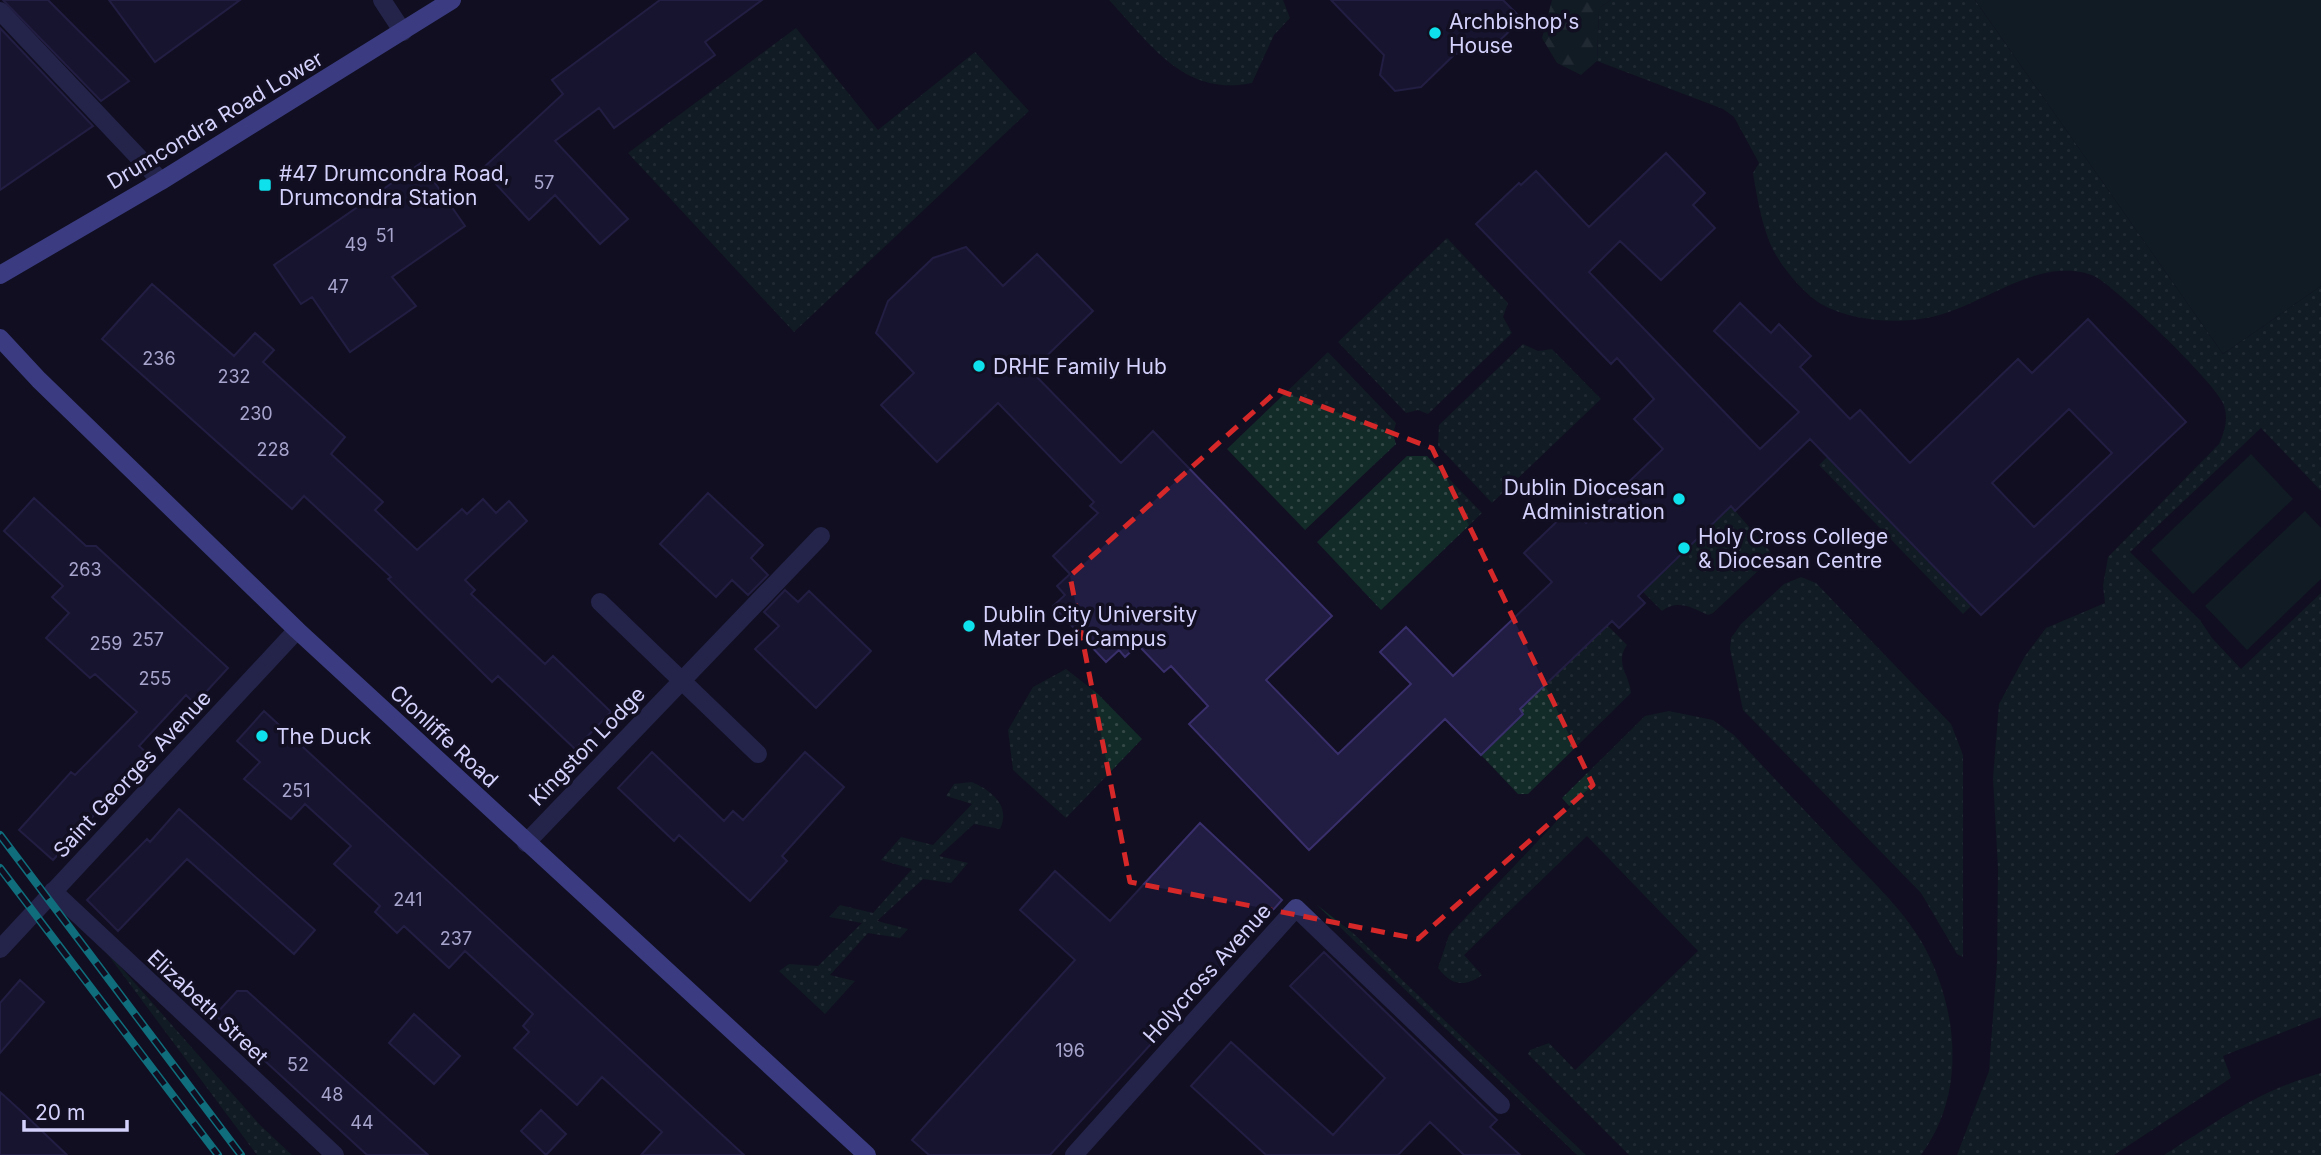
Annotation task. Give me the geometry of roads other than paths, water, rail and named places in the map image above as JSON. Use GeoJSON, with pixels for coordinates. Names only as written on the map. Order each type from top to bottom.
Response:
{"type":"FeatureCollection","features":[{"type":"Feature","properties":{"kind":"main road","name":"Drumcondra Road Lower"},"geometry":{"type":"LineString","coordinates":[[0,275],[162,181],[452,0]]}},
{"type":"Feature","properties":{"kind":"main road","name":"Clonliffe Road"},"geometry":{"type":"LineString","coordinates":[[0,338],[39,380],[297,630],[526,844],[867,1155]]}},
{"type":"Feature","properties":{"kind":"street"},"geometry":{"type":"LineString","coordinates":[[382,0],[403,32]]}},
{"type":"Feature","properties":{"kind":"street"},"geometry":{"type":"LineString","coordinates":[[0,10],[162,181]]}},
{"type":"Feature","properties":{"kind":"street","name":"Kingston Lodge"},"geometry":{"type":"LineString","coordinates":[[526,844],[821,536]]}},
{"type":"Feature","properties":{"kind":"street"},"geometry":{"type":"LineString","coordinates":[[600,602],[758,754]]}},
{"type":"Feature","properties":{"kind":"street","name":"Saint Georges Avenue"},"geometry":{"type":"LineString","coordinates":[[0,949],[297,630]]}},
{"type":"Feature","properties":{"kind":"street","name":"Elizabeth Street"},"geometry":{"type":"LineString","coordinates":[[53,891],[335,1155]]}},
{"type":"Feature","properties":{"kind":"street","name":"Holycross Avenue"},"geometry":{"type":"LineString","coordinates":[[1074,1155],[1296,908],[1501,1105]]}},
{"type":"Feature","properties":{"kind":"railway"},"geometry":{"type":"LineString","coordinates":[[0,835],[241,1155]]}},
{"type":"Feature","properties":{"kind":"railway"},"geometry":{"type":"LineString","coordinates":[[0,868],[218,1155]]}},
{"type":"Feature","properties":{"kind":"place","name":"Archbishop's House"},"geometry":{"type":"Point","coordinates":[1435,33]}},
{"type":"Feature","properties":{"kind":"place","name":"#47 Drumcondra Road, Drumcondra Station"},"geometry":{"type":"Point","coordinates":[265,185]}},
{"type":"Feature","properties":{"kind":"place","name":"DRHE Family Hub"},"geometry":{"type":"Point","coordinates":[979,366]}},
{"type":"Feature","properties":{"kind":"place","name":"Dublin Diocesan Administration"},"geometry":{"type":"Point","coordinates":[1679,499]}},
{"type":"Feature","properties":{"kind":"place","name":"Holy Cross College & Diocesan Centre"},"geometry":{"type":"Point","coordinates":[1684,548]}},
{"type":"Feature","properties":{"kind":"place","name":"Dublin City University Mater Dei Campus"},"geometry":{"type":"Point","coordinates":[969,626]}},
{"type":"Feature","properties":{"kind":"place","name":"The Duck"},"geometry":{"type":"Point","coordinates":[262,736]}}]}
